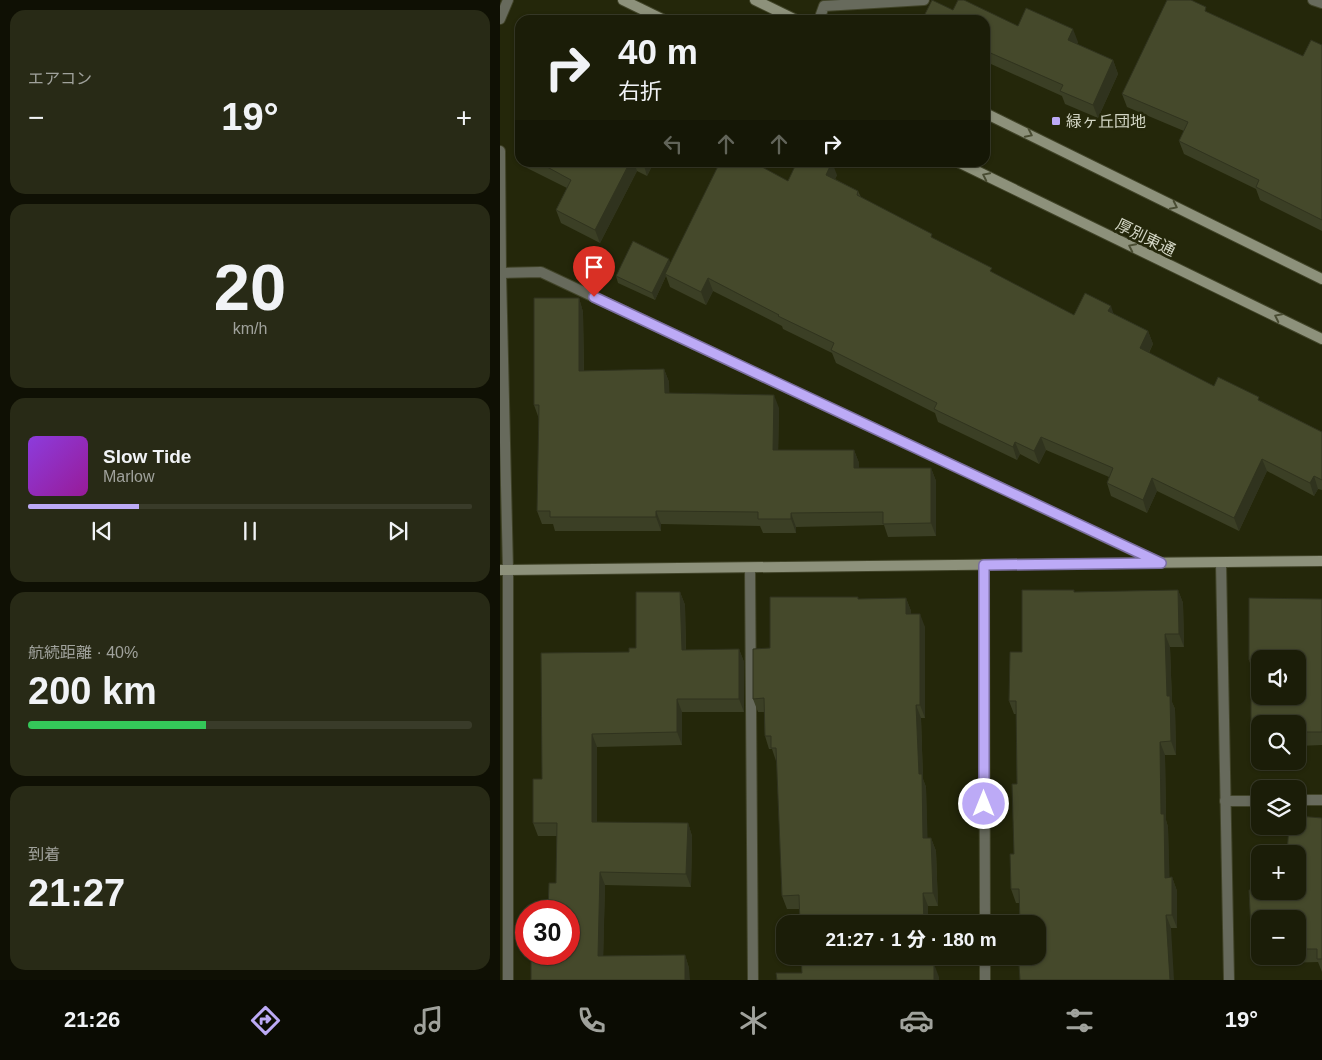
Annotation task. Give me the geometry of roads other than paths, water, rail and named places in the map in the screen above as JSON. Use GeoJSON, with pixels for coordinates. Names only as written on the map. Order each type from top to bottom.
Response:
{"type":"FeatureCollection","features":[{"type":"Feature","properties":{"kind":"street"},"geometry":{"type":"LineString","coordinates":[[500,20],[508,0]]}},
{"type":"Feature","properties":{"kind":"street"},"geometry":{"type":"LineString","coordinates":[[623,0],[654,15]]}},
{"type":"Feature","properties":{"kind":"street"},"geometry":{"type":"LineString","coordinates":[[755,0],[786,15]]}},
{"type":"Feature","properties":{"kind":"street"},"geometry":{"type":"LineString","coordinates":[[820,15],[824,6],[924,0]]}},
{"type":"Feature","properties":{"kind":"street"},"geometry":{"type":"LineString","coordinates":[[1313,0],[1322,3]]}},
{"type":"Feature","properties":{"kind":"street"},"geometry":{"type":"LineString","coordinates":[[990,115],[1322,279]]}},
{"type":"Feature","properties":{"kind":"street"},"geometry":{"type":"LineString","coordinates":[[500,151],[508,980]]}},
{"type":"Feature","properties":{"kind":"street","name":"厚別東通"},"geometry":{"type":"LineString","coordinates":[[968,167],[1322,339]]}},
{"type":"Feature","properties":{"kind":"street"},"geometry":{"type":"LineString","coordinates":[[501,273],[541,272],[1161,563]]}},
{"type":"Feature","properties":{"kind":"street"},"geometry":{"type":"LineString","coordinates":[[504,570],[750,569],[1322,561]]}},
{"type":"Feature","properties":{"kind":"street"},"geometry":{"type":"LineString","coordinates":[[1221,563],[1228,980]]}},
{"type":"Feature","properties":{"kind":"street"},"geometry":{"type":"LineString","coordinates":[[984,565],[985,915]]}},
{"type":"Feature","properties":{"kind":"street"},"geometry":{"type":"LineString","coordinates":[[750,569],[753,980]]}},
{"type":"Feature","properties":{"kind":"street"},"geometry":{"type":"LineString","coordinates":[[1306,800],[1322,800]]}},
{"type":"Feature","properties":{"kind":"street"},"geometry":{"type":"LineString","coordinates":[[1225,801],[1251,801]]}},
{"type":"Feature","properties":{"kind":"street"},"geometry":{"type":"LineString","coordinates":[[985,965],[985,980]]}},
{"type":"Feature","properties":{"kind":"place","name":"緑ヶ丘団地"},"geometry":{"type":"Point","coordinates":[1056,121]}}]}
